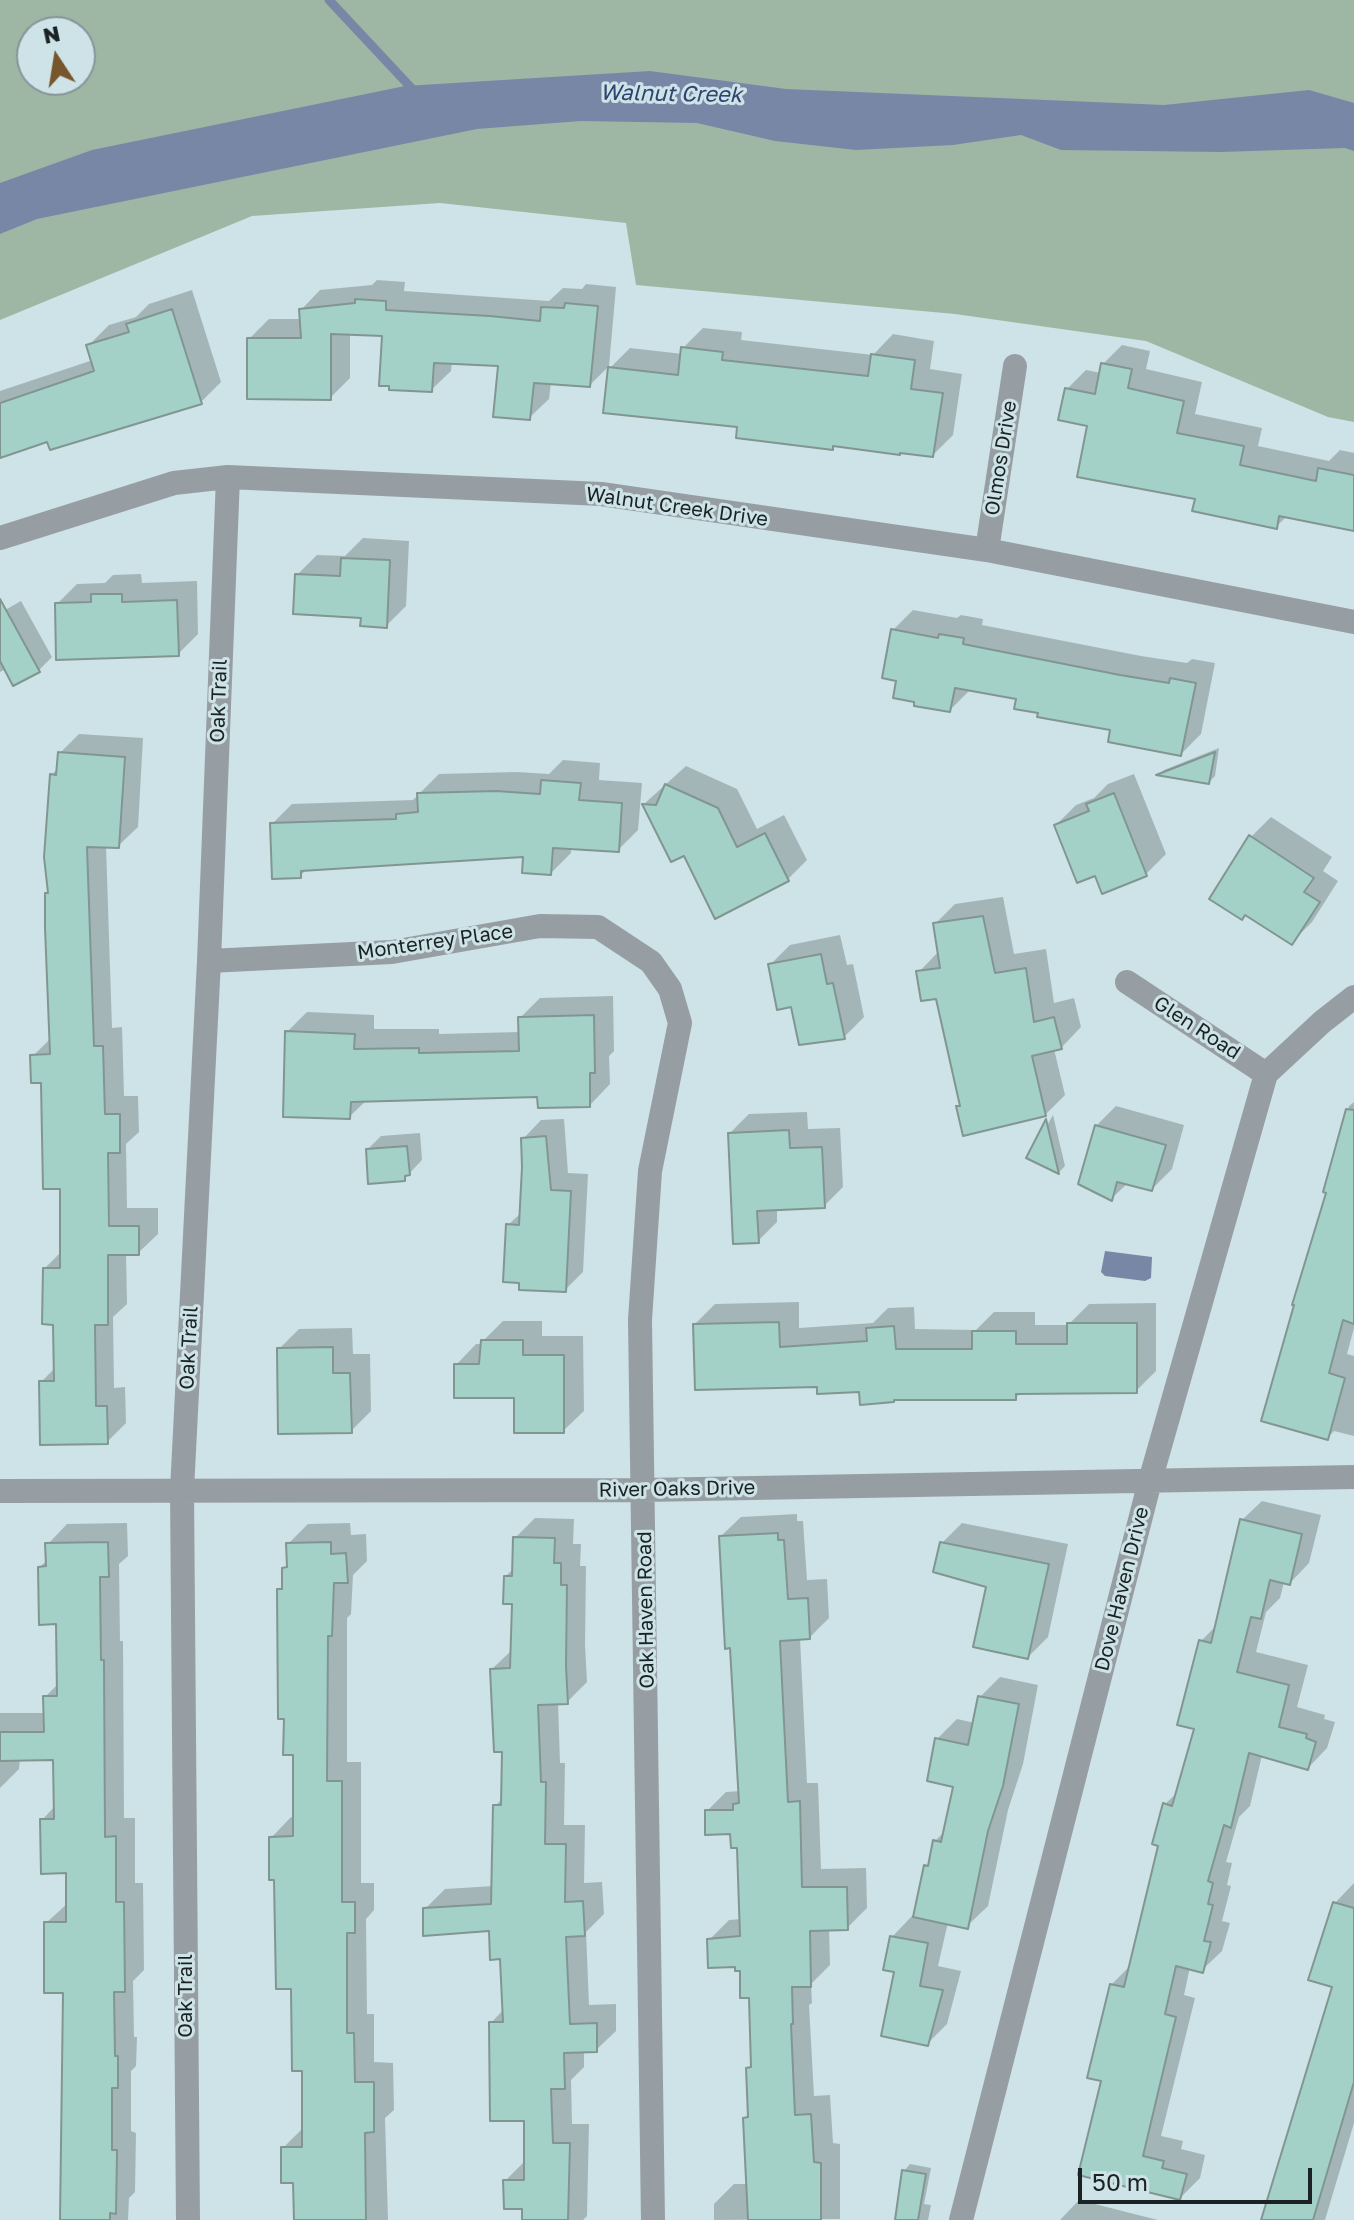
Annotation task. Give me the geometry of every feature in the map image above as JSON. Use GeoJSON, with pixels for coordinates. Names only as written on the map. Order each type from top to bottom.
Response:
{"type":"FeatureCollection","features":[{"type":"Feature","properties":{"kind":"street","name":"Olmos Drive"},"geometry":{"type":"LineString","coordinates":[[987,550],[1015,366]]}},
{"type":"Feature","properties":{"kind":"street","name":"Walnut Creek Drive"},"geometry":{"type":"LineString","coordinates":[[0,538],[174,483],[228,477],[601,494],[987,550],[1354,622]]}},
{"type":"Feature","properties":{"kind":"street","name":"Oak Trail"},"geometry":{"type":"LineString","coordinates":[[188,2220],[182,1490],[209,961],[228,477]]}},
{"type":"Feature","properties":{"kind":"street","name":"Monterrey Place"},"geometry":{"type":"LineString","coordinates":[[209,961],[392,952],[540,926],[598,927],[651,962]]}},
{"type":"Feature","properties":{"kind":"street","name":"Oak Haven Road"},"geometry":{"type":"LineString","coordinates":[[651,962],[670,989],[680,1023],[650,1171],[640,1320],[653,2220]]}},
{"type":"Feature","properties":{"kind":"street","name":"Glen Road"},"geometry":{"type":"LineString","coordinates":[[1127,982],[1266,1074]]}},
{"type":"Feature","properties":{"kind":"street"},"geometry":{"type":"LineString","coordinates":[[1266,1074],[1354,997]]}},
{"type":"Feature","properties":{"kind":"street","name":"Dove Haven Drive"},"geometry":{"type":"LineString","coordinates":[[961,2220],[1150,1481],[1266,1074]]}},
{"type":"Feature","properties":{"kind":"street","name":"River Oaks Drive"},"geometry":{"type":"LineString","coordinates":[[0,1491],[644,1490],[1354,1477]]}},
{"type":"Feature","properties":{"kind":"green space"},"geometry":{"type":"Polygon","coordinates":[[[0,0],[1354,0],[1354,422],[1328,417],[1146,341],[955,314],[636,285],[626,223],[440,203],[252,216],[0,320],[0,0]]]}},
{"type":"Feature","properties":{"kind":"water","name":"Walnut Creek"},"geometry":{"type":"Polygon","coordinates":[[[650,71],[786,89],[1164,105],[1309,90],[1354,103],[1354,151],[1345,148],[1220,152],[1061,150],[1021,135],[953,145],[856,150],[775,141],[697,123],[581,121],[477,129],[37,219],[0,234],[0,183],[92,150],[405,86],[650,71]]]}},
{"type":"Feature","properties":{"kind":"water"},"geometry":{"type":"Polygon","coordinates":[[[1105,1251],[1152,1257],[1151,1278],[1145,1281],[1105,1276],[1101,1272],[1105,1251]]]}},
{"type":"Feature","properties":{"kind":"building"},"geometry":{"type":"Polygon","coordinates":[[[355,299],[386,301],[386,310],[540,321],[541,307],[564,308],[565,303],[598,306],[590,387],[534,383],[530,420],[493,417],[498,366],[434,363],[432,392],[389,390],[389,386],[379,386],[382,336],[331,334],[331,400],[247,399],[247,338],[301,338],[299,309],[355,303],[355,299]]]}},
{"type":"Feature","properties":{"kind":"building"},"geometry":{"type":"Polygon","coordinates":[[[172,309],[202,404],[50,450],[47,442],[0,458],[0,403],[94,371],[86,345],[129,332],[126,324],[172,309]]]}},
{"type":"Feature","properties":{"kind":"building"},"geometry":{"type":"Polygon","coordinates":[[[681,347],[723,352],[722,360],[868,376],[871,354],[915,360],[911,389],[943,393],[933,457],[833,446],[833,450],[736,438],[737,427],[603,413],[608,367],[678,375],[681,347]]]}},
{"type":"Feature","properties":{"kind":"building"},"geometry":{"type":"Polygon","coordinates":[[[1101,363],[1132,369],[1128,388],[1184,401],[1177,433],[1244,446],[1240,465],[1316,481],[1318,468],[1354,475],[1354,531],[1279,516],[1277,529],[1192,511],[1195,499],[1077,477],[1087,426],[1058,420],[1065,388],[1095,394],[1101,363]]]}},
{"type":"Feature","properties":{"kind":"building"},"geometry":{"type":"Polygon","coordinates":[[[341,558],[390,560],[387,628],[360,626],[361,618],[293,614],[295,574],[340,576],[341,558]]]}},
{"type":"Feature","properties":{"kind":"building"},"geometry":{"type":"Polygon","coordinates":[[[91,594],[122,594],[122,602],[177,600],[179,656],[56,660],[55,603],[91,602],[91,594]]]}},
{"type":"Feature","properties":{"kind":"building"},"geometry":{"type":"Polygon","coordinates":[[[0,599],[40,672],[13,686],[0,661],[0,599]]]}},
{"type":"Feature","properties":{"kind":"building"},"geometry":{"type":"Polygon","coordinates":[[[891,629],[938,638],[939,634],[964,638],[963,644],[1120,675],[1169,683],[1170,678],[1196,683],[1181,756],[1108,742],[1110,730],[1037,717],[1038,713],[1014,709],[1016,699],[955,688],[950,712],[914,706],[914,702],[893,698],[896,681],[882,678],[891,629]]]}},
{"type":"Feature","properties":{"kind":"building"},"geometry":{"type":"Polygon","coordinates":[[[58,752],[125,757],[119,848],[87,847],[94,1046],[103,1046],[105,1114],[120,1114],[120,1153],[108,1153],[109,1226],[139,1226],[139,1255],[108,1255],[108,1325],[95,1325],[96,1406],[107,1406],[108,1444],[40,1445],[39,1381],[54,1381],[53,1325],[42,1324],[43,1268],[60,1268],[60,1189],[43,1189],[41,1083],[31,1083],[30,1055],[50,1054],[45,928],[45,893],[48,893],[44,857],[50,774],[56,775],[58,752]]]}},
{"type":"Feature","properties":{"kind":"building"},"geometry":{"type":"Polygon","coordinates":[[[1215,752],[1209,784],[1156,775],[1215,752]]]}},
{"type":"Feature","properties":{"kind":"building"},"geometry":{"type":"Polygon","coordinates":[[[541,780],[581,783],[579,800],[622,803],[619,852],[553,848],[551,875],[522,873],[523,857],[301,871],[301,878],[272,879],[270,823],[396,819],[396,814],[418,812],[417,793],[496,791],[540,794],[541,780]]]}},
{"type":"Feature","properties":{"kind":"building"},"geometry":{"type":"Polygon","coordinates":[[[665,784],[718,808],[737,847],[765,833],[789,881],[715,919],[684,856],[671,862],[642,804],[656,805],[665,784]]]}},
{"type":"Feature","properties":{"kind":"building"},"geometry":{"type":"Polygon","coordinates":[[[1114,793],[1147,876],[1102,894],[1095,876],[1077,883],[1054,825],[1089,811],[1086,804],[1114,793]]]}},
{"type":"Feature","properties":{"kind":"building"},"geometry":{"type":"Polygon","coordinates":[[[1249,835],[1314,878],[1304,892],[1320,902],[1292,945],[1245,915],[1242,920],[1209,899],[1249,835]]]}},
{"type":"Feature","properties":{"kind":"building"},"geometry":{"type":"Polygon","coordinates":[[[983,916],[995,973],[1026,968],[1034,1022],[1054,1017],[1062,1049],[1032,1056],[1046,1116],[963,1136],[956,1106],[960,1106],[936,999],[921,1001],[916,971],[940,968],[933,923],[983,916]]]}},
{"type":"Feature","properties":{"kind":"building"},"geometry":{"type":"Polygon","coordinates":[[[821,954],[827,984],[833,983],[845,1039],[799,1045],[791,1007],[777,1010],[768,964],[821,954]]]}},
{"type":"Feature","properties":{"kind":"building"},"geometry":{"type":"Polygon","coordinates":[[[594,1015],[595,1073],[590,1073],[590,1107],[538,1108],[537,1097],[351,1102],[350,1119],[283,1117],[285,1031],[355,1034],[354,1049],[419,1048],[419,1053],[519,1051],[518,1017],[594,1015]]]}},
{"type":"Feature","properties":{"kind":"building"},"geometry":{"type":"Polygon","coordinates":[[[1346,1109],[1354,1110],[1354,1324],[1343,1320],[1329,1373],[1345,1378],[1328,1440],[1261,1421],[1326,1193],[1323,1192],[1346,1109]]]}},
{"type":"Feature","properties":{"kind":"building"},"geometry":{"type":"Polygon","coordinates":[[[1046,1119],[1059,1174],[1026,1158],[1046,1119]]]}},
{"type":"Feature","properties":{"kind":"building"},"geometry":{"type":"Polygon","coordinates":[[[1095,1125],[1166,1145],[1152,1191],[1117,1182],[1112,1201],[1078,1184],[1095,1125]]]}},
{"type":"Feature","properties":{"kind":"building"},"geometry":{"type":"Polygon","coordinates":[[[789,1130],[790,1148],[822,1147],[825,1208],[757,1211],[759,1243],[733,1244],[728,1133],[789,1130]]]}},
{"type":"Feature","properties":{"kind":"building"},"geometry":{"type":"Polygon","coordinates":[[[546,1136],[551,1190],[571,1191],[566,1292],[519,1290],[519,1283],[503,1282],[506,1224],[519,1225],[521,1138],[546,1136]]]}},
{"type":"Feature","properties":{"kind":"building"},"geometry":{"type":"Polygon","coordinates":[[[407,1146],[410,1175],[405,1176],[405,1181],[368,1184],[366,1149],[407,1146]]]}},
{"type":"Feature","properties":{"kind":"building"},"geometry":{"type":"Polygon","coordinates":[[[779,1322],[780,1347],[867,1341],[866,1328],[894,1326],[896,1349],[972,1349],[972,1331],[1016,1331],[1016,1344],[1067,1344],[1067,1323],[1137,1323],[1137,1393],[1016,1394],[1016,1400],[894,1400],[860,1405],[859,1392],[817,1394],[817,1387],[695,1390],[693,1324],[779,1322]]]}},
{"type":"Feature","properties":{"kind":"building"},"geometry":{"type":"Polygon","coordinates":[[[481,1340],[523,1340],[523,1355],[564,1355],[564,1433],[514,1433],[514,1398],[454,1398],[454,1364],[479,1364],[481,1340]]]}},
{"type":"Feature","properties":{"kind":"building"},"geometry":{"type":"Polygon","coordinates":[[[333,1347],[333,1373],[350,1373],[352,1433],[278,1434],[277,1348],[333,1347]]]}},
{"type":"Feature","properties":{"kind":"building"},"geometry":{"type":"Polygon","coordinates":[[[1240,1519],[1302,1534],[1290,1585],[1270,1580],[1261,1619],[1251,1617],[1237,1672],[1289,1685],[1279,1727],[1307,1734],[1306,1738],[1316,1742],[1308,1770],[1249,1753],[1231,1828],[1224,1825],[1208,1881],[1213,1883],[1208,1904],[1213,1905],[1204,1941],[1211,1942],[1203,1973],[1176,1966],[1165,2014],[1176,2017],[1143,2156],[1164,2161],[1162,2168],[1187,2174],[1180,2200],[1078,2175],[1101,2081],[1087,2078],[1110,1984],[1124,1987],[1158,1846],[1152,1844],[1163,1803],[1172,1806],[1194,1729],[1177,1725],[1199,1640],[1211,1643],[1240,1519]]]}},
{"type":"Feature","properties":{"kind":"building"},"geometry":{"type":"Polygon","coordinates":[[[778,1533],[778,1540],[784,1540],[788,1599],[808,1598],[810,1639],[780,1641],[788,1802],[800,1801],[802,1887],[847,1887],[848,1930],[810,1931],[811,1987],[792,1987],[795,2115],[811,2114],[814,2162],[821,2163],[821,2220],[748,2220],[743,2118],[748,2117],[746,2068],[751,2067],[749,1998],[740,1998],[740,1971],[735,1971],[735,1967],[708,1968],[707,1939],[740,1936],[737,1848],[731,1848],[730,1834],[705,1835],[705,1810],[733,1810],[733,1804],[739,1803],[730,1648],[725,1649],[719,1536],[778,1533]]]}},
{"type":"Feature","properties":{"kind":"building"},"geometry":{"type":"Polygon","coordinates":[[[513,1537],[555,1538],[554,1563],[561,1563],[561,1585],[567,1585],[568,1704],[538,1705],[541,1782],[546,1782],[545,1844],[566,1844],[565,1902],[583,1901],[585,1936],[566,1937],[570,2024],[597,2023],[597,2052],[564,2053],[565,2089],[551,2089],[553,2143],[570,2143],[568,2220],[522,2220],[522,2209],[504,2209],[503,2180],[524,2180],[524,2121],[490,2121],[489,2022],[503,2022],[500,1959],[490,1960],[489,1931],[423,1936],[423,1908],[491,1904],[493,1805],[501,1805],[502,1752],[494,1752],[490,1669],[510,1668],[512,1604],[503,1604],[504,1576],[512,1576],[513,1537]]]}},
{"type":"Feature","properties":{"kind":"building"},"geometry":{"type":"Polygon","coordinates":[[[108,1542],[109,1577],[100,1577],[101,1660],[104,1660],[105,1837],[116,1836],[116,1902],[124,1902],[125,1992],[114,1992],[118,2088],[112,2088],[112,2150],[117,2150],[116,2214],[110,2213],[110,2220],[60,2220],[63,1993],[44,1993],[44,1922],[66,1922],[66,1873],[41,1874],[40,1819],[54,1819],[53,1760],[0,1761],[0,1732],[44,1732],[43,1696],[57,1696],[56,1624],[39,1625],[38,1567],[46,1566],[45,1543],[108,1542]]]}},
{"type":"Feature","properties":{"kind":"building"},"geometry":{"type":"Polygon","coordinates":[[[331,1542],[331,1554],[346,1553],[348,1583],[334,1583],[332,1636],[328,1636],[327,1781],[342,1781],[342,1902],[355,1902],[355,1933],[347,1933],[347,2033],[354,2033],[355,2082],[374,2082],[374,2132],[365,2133],[366,2220],[294,2220],[293,2183],[281,2183],[281,2147],[302,2147],[302,2071],[292,2071],[291,1989],[276,1989],[274,1880],[269,1880],[269,1837],[293,1836],[293,1755],[283,1755],[284,1719],[278,1719],[277,1589],[282,1589],[282,1568],[287,1567],[286,1543],[331,1542]]]}},
{"type":"Feature","properties":{"kind":"building"},"geometry":{"type":"Polygon","coordinates":[[[940,1542],[1049,1564],[1028,1659],[973,1647],[986,1587],[933,1572],[940,1542]]]}},
{"type":"Feature","properties":{"kind":"building"},"geometry":{"type":"Polygon","coordinates":[[[978,1696],[1019,1704],[1003,1786],[988,1831],[968,1929],[913,1917],[924,1865],[928,1866],[933,1840],[941,1842],[953,1787],[927,1781],[935,1738],[968,1745],[978,1696]]]}},
{"type":"Feature","properties":{"kind":"building"},"geometry":{"type":"Polygon","coordinates":[[[1333,1902],[1354,1908],[1354,2082],[1313,2220],[1261,2220],[1332,1987],[1308,1980],[1333,1902]]]}},
{"type":"Feature","properties":{"kind":"building"},"geometry":{"type":"Polygon","coordinates":[[[890,1936],[928,1943],[920,1986],[943,1990],[928,2046],[881,2036],[894,1972],[883,1970],[890,1936]]]}},
{"type":"Feature","properties":{"kind":"building"},"geometry":{"type":"Polygon","coordinates":[[[902,2170],[926,2174],[918,2220],[895,2220],[902,2170]]]}},
{"type":"Feature","properties":{"kind":"waterway"},"geometry":{"type":"LineString","coordinates":[[329,0],[417,94]]}}]}
